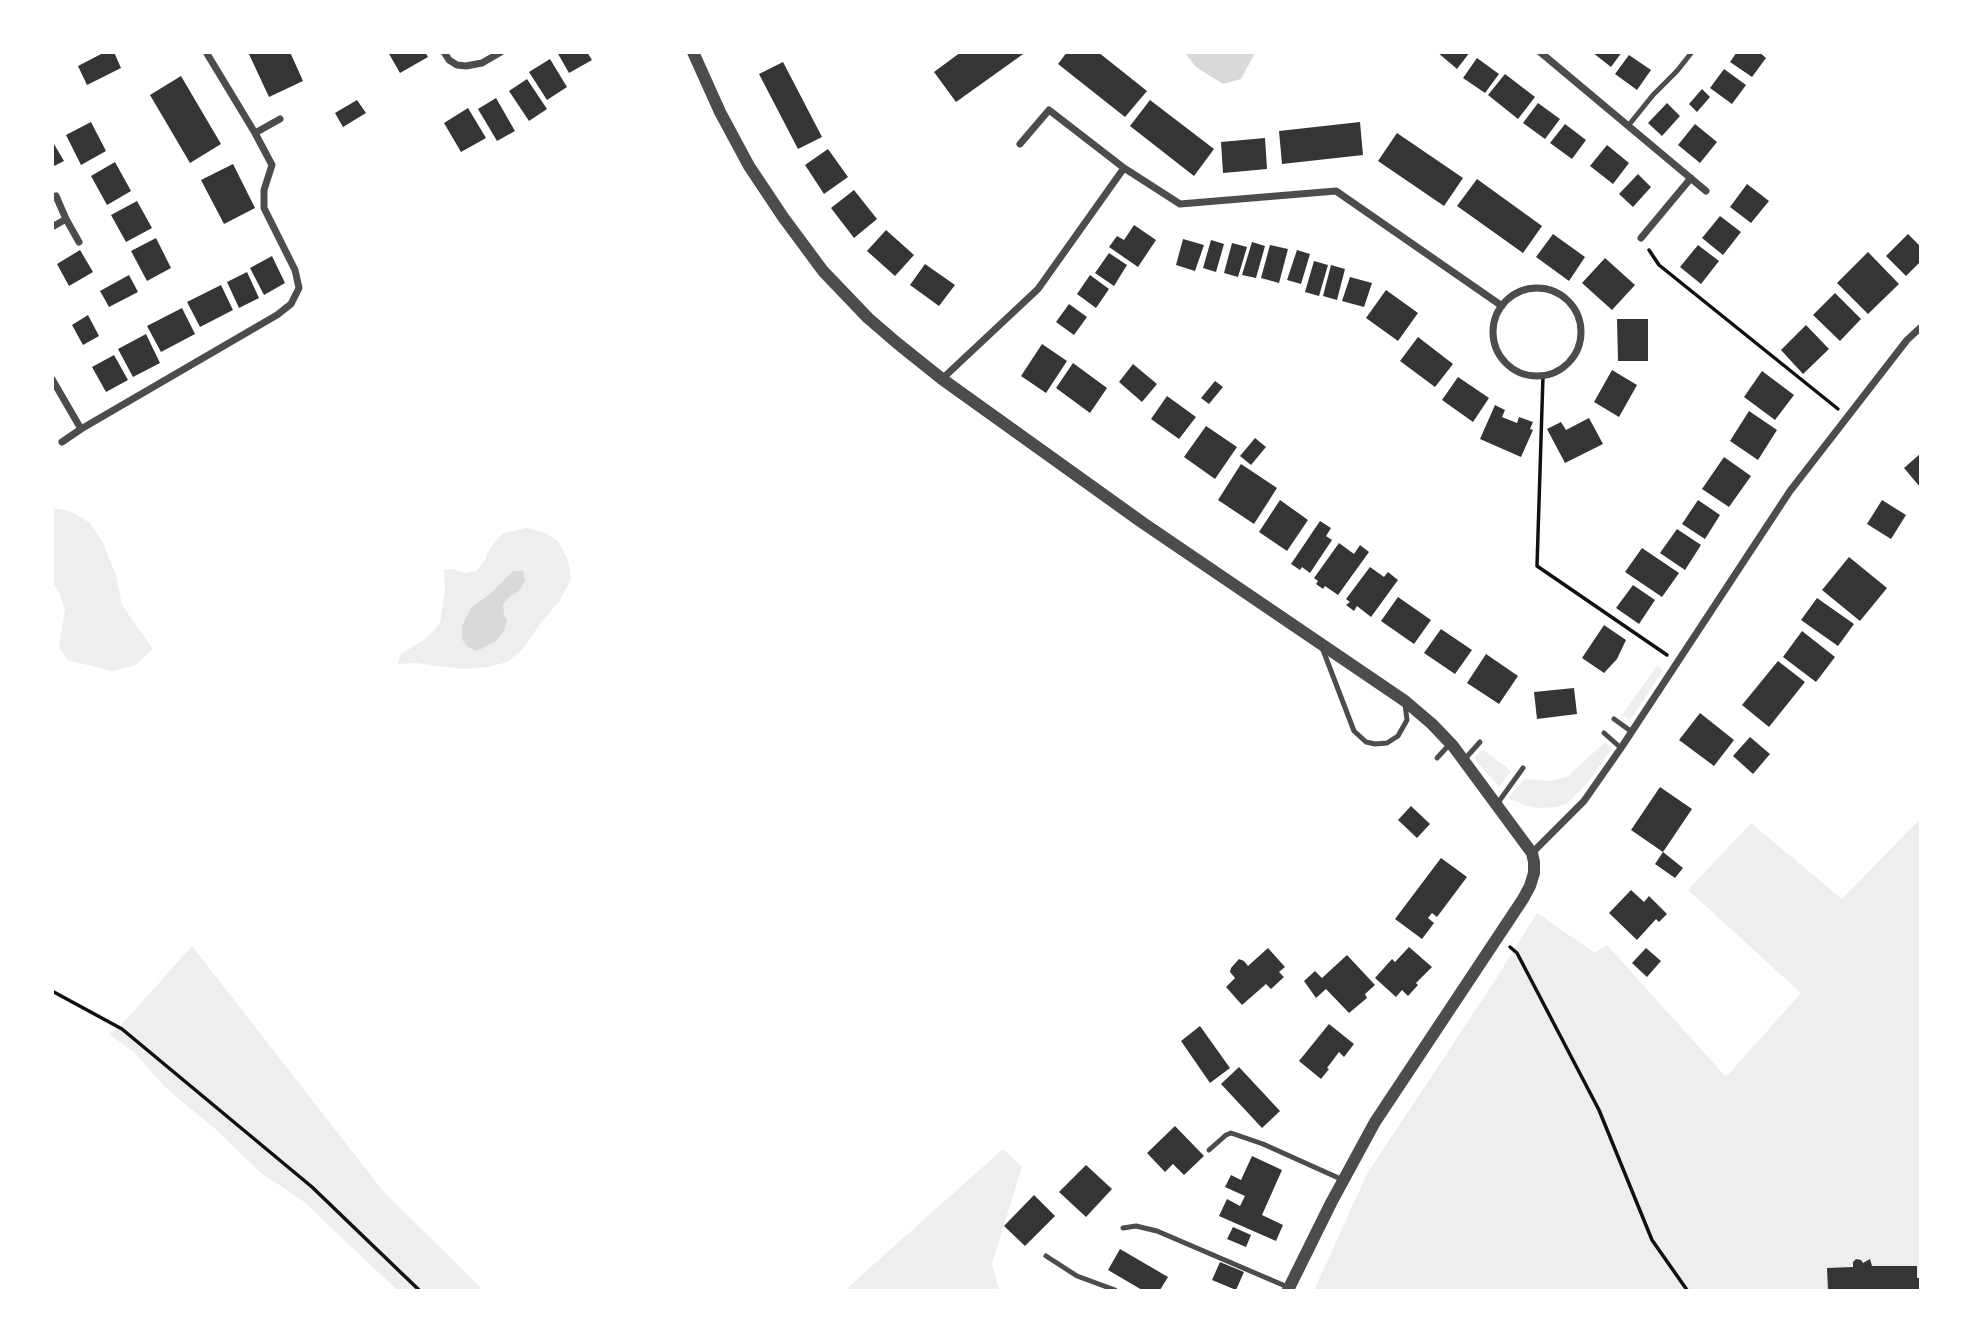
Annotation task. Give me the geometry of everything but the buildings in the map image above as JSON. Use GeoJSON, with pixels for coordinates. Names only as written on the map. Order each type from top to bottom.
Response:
{"type":"FeatureCollection","features":[{"type":"Feature","properties":{"kind":"street"},"geometry":{"type":"LineString","coordinates":[[62,442],[278,315],[291,304],[299,288],[295,270],[264,208],[264,190],[272,165],[206,52]]}},
{"type":"Feature","properties":{"kind":"street"},"geometry":{"type":"LineString","coordinates":[[444,52],[449,60],[466,66],[482,63],[501,52]]}},
{"type":"Feature","properties":{"kind":"street"},"geometry":{"type":"LineString","coordinates":[[694,52],[720,112],[749,166],[823,271],[868,318],[942,379],[1143,523],[1405,701],[1450,743],[1532,853],[1534,862],[1530,886],[1374,1122],[1289,1289]]}},
{"type":"Feature","properties":{"kind":"street"},"geometry":{"type":"LineString","coordinates":[[1540,52],[1706,191]]}},
{"type":"Feature","properties":{"kind":"street"},"geometry":{"type":"LineString","coordinates":[[1020,144],[1049,110],[1124,168],[1180,204],[1336,191],[1502,306]]}},
{"type":"Feature","properties":{"kind":"street"},"geometry":{"type":"LineString","coordinates":[[255,133],[280,119]]}},
{"type":"Feature","properties":{"kind":"street"},"geometry":{"type":"LineString","coordinates":[[942,379],[1038,289],[1124,168]]}},
{"type":"Feature","properties":{"kind":"street"},"geometry":{"type":"LineString","coordinates":[[1641,238],[1690,178]]}},
{"type":"Feature","properties":{"kind":"street"},"geometry":{"type":"LineString","coordinates":[[56,197],[79,242]]}},
{"type":"Feature","properties":{"kind":"street"},"geometry":{"type":"LineString","coordinates":[[52,227],[66,219]]}},
{"type":"Feature","properties":{"kind":"street"},"geometry":{"type":"LineString","coordinates":[[1538,289],[1561,296],[1573,308],[1579,322],[1581,331],[1578,345],[1568,363],[1544,376],[1531,376],[1517,371],[1508,366],[1497,351],[1493,336],[1494,327],[1502,306],[1520,292],[1538,289]]}},
{"type":"Feature","properties":{"kind":"street"},"geometry":{"type":"LineString","coordinates":[[1532,853],[1584,801],[1790,491],[1920,328]]}},
{"type":"Feature","properties":{"kind":"street"},"geometry":{"type":"LineString","coordinates":[[52,379],[81,429]]}},
{"type":"Feature","properties":{"kind":"lane"},"geometry":{"type":"LineString","coordinates":[[1628,126],[1692,52]]}},
{"type":"Feature","properties":{"kind":"lane"},"geometry":{"type":"LineString","coordinates":[[1321,643],[1354,731],[1366,742],[1387,743],[1398,736],[1407,720],[1405,701]]}},
{"type":"Feature","properties":{"kind":"lane"},"geometry":{"type":"LineString","coordinates":[[1614,719],[1632,732]]}},
{"type":"Feature","properties":{"kind":"lane"},"geometry":{"type":"LineString","coordinates":[[1604,733],[1621,748]]}},
{"type":"Feature","properties":{"kind":"lane"},"geometry":{"type":"LineString","coordinates":[[1464,760],[1480,742]]}},
{"type":"Feature","properties":{"kind":"lane"},"geometry":{"type":"LineString","coordinates":[[1437,758],[1450,743]]}},
{"type":"Feature","properties":{"kind":"lane"},"geometry":{"type":"LineString","coordinates":[[1497,804],[1523,768]]}},
{"type":"Feature","properties":{"kind":"lane"},"geometry":{"type":"LineString","coordinates":[[1209,1150],[1231,1133],[1246,1137],[1343,1181]]}},
{"type":"Feature","properties":{"kind":"lane"},"geometry":{"type":"LineString","coordinates":[[1123,1228],[1136,1226],[1157,1231],[1289,1289]]}},
{"type":"Feature","properties":{"kind":"lane"},"geometry":{"type":"LineString","coordinates":[[1046,1256],[1077,1276],[1115,1290]]}},
{"type":"Feature","properties":{"kind":"path"},"geometry":{"type":"LineString","coordinates":[[1641,238],[1659,265],[1848,417]]}},
{"type":"Feature","properties":{"kind":"path"},"geometry":{"type":"LineString","coordinates":[[1544,376],[1537,566],[1678,662]]}},
{"type":"Feature","properties":{"kind":"path"},"geometry":{"type":"LineString","coordinates":[[1498,936],[1517,953],[1599,1110],[1652,1240],[1687,1290]]}},
{"type":"Feature","properties":{"kind":"path"},"geometry":{"type":"LineString","coordinates":[[52,991],[122,1029],[313,1187],[419,1290]]}},
{"type":"Feature","properties":{"kind":"shaded area"},"geometry":{"type":"Polygon","coordinates":[[[1185,53],[1255,53],[1241,79],[1223,84],[1196,67],[1185,53]]]}},
{"type":"Feature","properties":{"kind":"shaded area"},"geometry":{"type":"Polygon","coordinates":[[[52,508],[70,511],[90,523],[103,543],[116,575],[122,605],[153,649],[134,666],[111,671],[68,660],[59,647],[65,609],[53,583],[52,508]]]}},
{"type":"Feature","properties":{"kind":"shaded area"},"geometry":{"type":"Polygon","coordinates":[[[527,528],[545,533],[558,541],[568,560],[571,579],[559,602],[522,650],[507,662],[489,667],[463,669],[416,663],[397,664],[401,654],[427,638],[440,623],[445,591],[444,570],[453,569],[464,573],[476,571],[503,533],[527,528]]]}},
{"type":"Feature","properties":{"kind":"shaded area"},"geometry":{"type":"Polygon","coordinates":[[[513,571],[523,571],[525,581],[519,591],[503,604],[507,620],[505,629],[496,641],[477,651],[467,647],[462,639],[462,626],[471,608],[513,571]]]}},
{"type":"Feature","properties":{"kind":"shaded area"},"geometry":{"type":"Polygon","coordinates":[[[1657,666],[1663,670],[1630,720],[1622,715],[1657,666]]]}},
{"type":"Feature","properties":{"kind":"shaded area"},"geometry":{"type":"Polygon","coordinates":[[[1605,742],[1612,748],[1588,782],[1568,803],[1557,807],[1538,808],[1508,798],[1525,779],[1550,781],[1567,777],[1605,742]]]}},
{"type":"Feature","properties":{"kind":"shaded area"},"geometry":{"type":"Polygon","coordinates":[[[1482,749],[1511,771],[1499,787],[1474,758],[1482,749]]]}},
{"type":"Feature","properties":{"kind":"shaded area"},"geometry":{"type":"Polygon","coordinates":[[[1920,819],[1920,1290],[1314,1290],[1367,1174],[1537,913],[1595,953],[1607,945],[1726,1077],[1801,993],[1688,890],[1751,823],[1842,899],[1920,819]]]}},
{"type":"Feature","properties":{"kind":"shaded area"},"geometry":{"type":"Polygon","coordinates":[[[192,946],[383,1191],[483,1290],[397,1290],[303,1201],[261,1173],[214,1128],[166,1088],[135,1053],[109,1034],[125,1021],[192,946]]]}},
{"type":"Feature","properties":{"kind":"shaded area"},"geometry":{"type":"Polygon","coordinates":[[[1003,1149],[1022,1167],[992,1264],[999,1290],[845,1290],[1003,1149]]]}}]}
